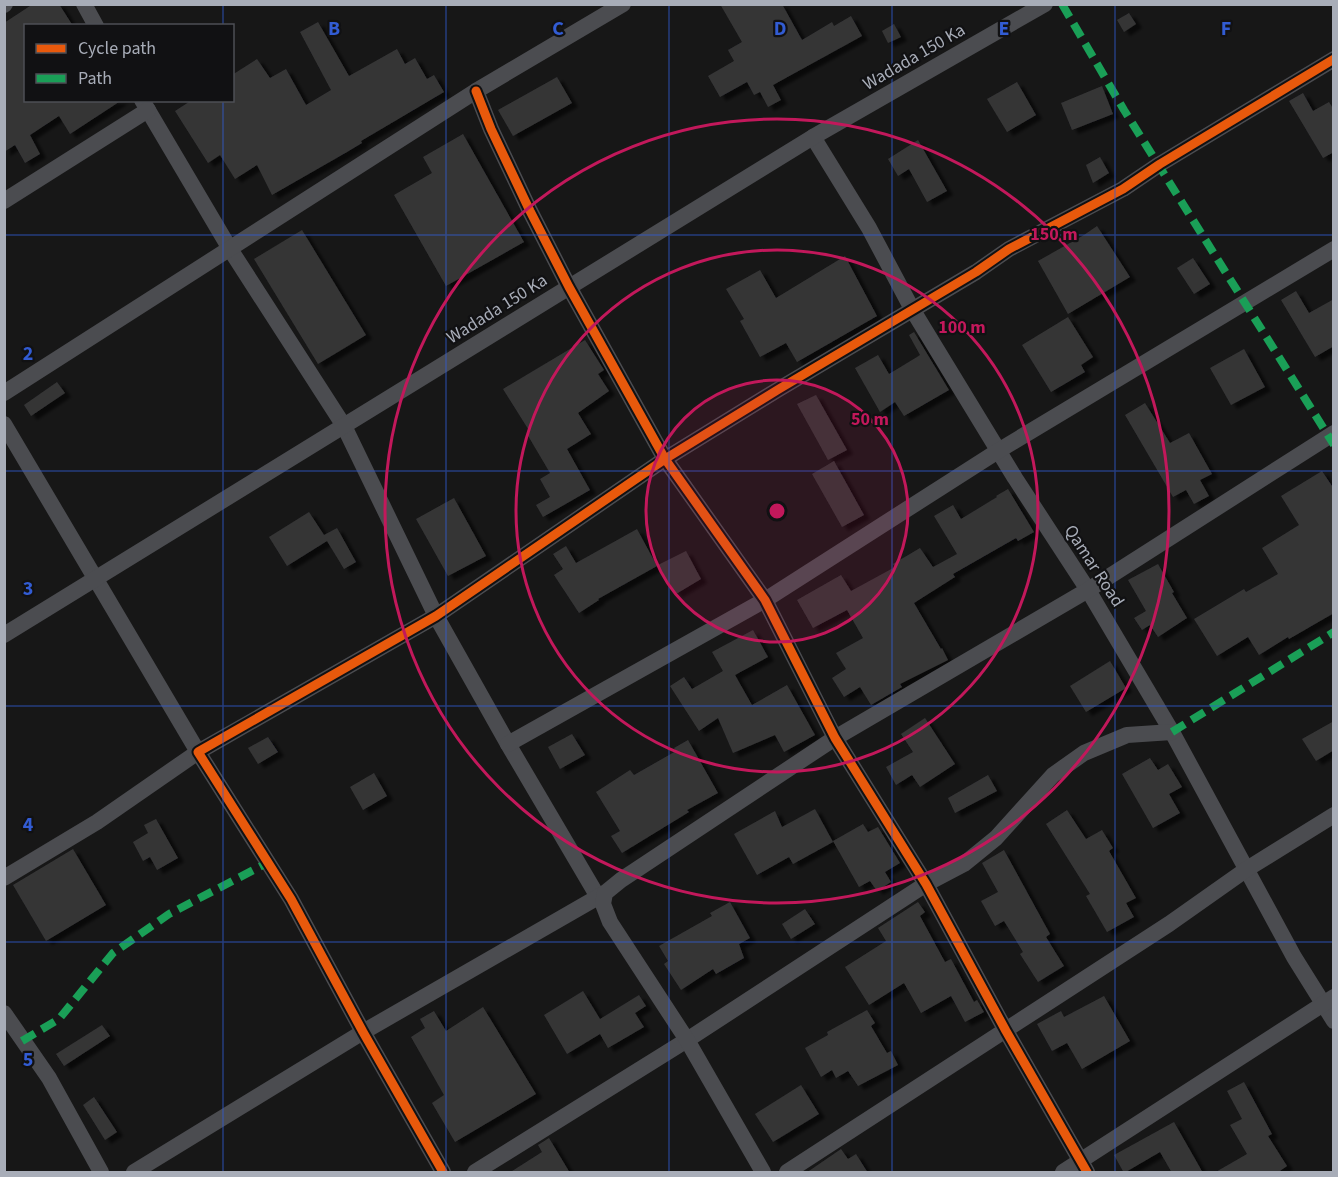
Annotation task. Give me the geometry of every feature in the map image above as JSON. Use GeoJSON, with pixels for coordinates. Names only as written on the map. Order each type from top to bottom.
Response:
{"type":"FeatureCollection","features":[{"type":"Feature","properties":{"kind":"street"},"geometry":{"type":"LineString","coordinates":[[84,4],[95,24]]}},
{"type":"Feature","properties":{"kind":"street"},"geometry":{"type":"LineString","coordinates":[[4,393],[476,92],[623,4]]}},
{"type":"Feature","properties":{"kind":"street","name":"Wadada 150 Ka"},"geometry":{"type":"LineString","coordinates":[[4,635],[813,136],[1045,4]]}},
{"type":"Feature","properties":{"kind":"street"},"geometry":{"type":"LineString","coordinates":[[4,878],[97,822],[198,752],[436,616],[665,459],[1010,249],[1123,189],[1334,59]]}},
{"type":"Feature","properties":{"kind":"street"},"geometry":{"type":"LineString","coordinates":[[476,92],[568,287],[665,459],[765,600],[835,738],[926,884],[1083,1167]]}},
{"type":"Feature","properties":{"kind":"street"},"geometry":{"type":"LineString","coordinates":[[4,201],[145,105],[230,249],[344,426],[436,616],[508,744],[602,895],[610,922],[687,1040],[763,1173]]}},
{"type":"Feature","properties":{"kind":"street","name":"Qamar Road"},"geometry":{"type":"LineString","coordinates":[[813,136],[869,228],[912,309],[998,451],[1088,590],[1172,732],[1294,957],[1328,1000],[1334,1021]]}},
{"type":"Feature","properties":{"kind":"street"},"geometry":{"type":"LineString","coordinates":[[508,744],[765,600],[998,451],[1334,249]]}},
{"type":"Feature","properties":{"kind":"street"},"geometry":{"type":"LineString","coordinates":[[4,424],[94,580],[198,752],[291,899],[443,1173]]}},
{"type":"Feature","properties":{"kind":"street"},"geometry":{"type":"LineString","coordinates":[[134,1173],[363,1032],[602,895],[621,880],[835,738],[1088,590],[1334,433]]}},
{"type":"Feature","properties":{"kind":"street"},"geometry":{"type":"LineString","coordinates":[[475,1173],[687,1040],[926,884],[964,864],[988,845],[1053,776],[1084,753],[1126,735],[1172,732]]}},
{"type":"Feature","properties":{"kind":"street"},"geometry":{"type":"LineString","coordinates":[[787,1173],[1169,924],[1247,869],[1334,815]]}},
{"type":"Feature","properties":{"kind":"street"},"geometry":{"type":"LineString","coordinates":[[1063,1173],[1083,1167],[1328,1000]]}},
{"type":"Feature","properties":{"kind":"street"},"geometry":{"type":"LineString","coordinates":[[4,1013],[49,1078],[101,1173]]}},
{"type":"Feature","properties":{"kind":"building"},"geometry":{"type":"Polygon","coordinates":[[[33,4],[59,4],[72,24],[24,24],[24,102],[119,102],[70,134],[59,116],[30,135],[40,154],[25,163],[15,145],[4,152],[4,23],[33,4]]]}},
{"type":"Feature","properties":{"kind":"building"},"geometry":{"type":"Polygon","coordinates":[[[720,4],[782,4],[802,40],[832,22],[834,26],[851,16],[862,36],[773,85],[781,100],[768,107],[760,92],[754,95],[747,82],[720,97],[708,76],[734,61],[728,50],[742,42],[720,4]]]}},
{"type":"Feature","properties":{"kind":"building"},"geometry":{"type":"Polygon","coordinates":[[[1129,13],[1136,24],[1124,32],[1117,20],[1129,13]]]}},
{"type":"Feature","properties":{"kind":"building"},"geometry":{"type":"Polygon","coordinates":[[[318,22],[349,76],[397,49],[405,64],[415,58],[427,79],[434,75],[444,92],[272,195],[257,165],[235,179],[220,155],[208,163],[175,111],[189,102],[234,102],[234,74],[257,59],[270,78],[286,69],[306,105],[331,90],[300,32],[318,22]]]}},
{"type":"Feature","properties":{"kind":"building"},"geometry":{"type":"Polygon","coordinates":[[[894,24],[901,37],[888,43],[882,31],[894,24]]]}},
{"type":"Feature","properties":{"kind":"building"},"geometry":{"type":"Polygon","coordinates":[[[557,77],[572,103],[513,136],[498,110],[557,77]]]}},
{"type":"Feature","properties":{"kind":"building"},"geometry":{"type":"Polygon","coordinates":[[[1017,82],[1036,115],[1007,132],[987,99],[1017,82]]]}},
{"type":"Feature","properties":{"kind":"building"},"geometry":{"type":"Polygon","coordinates":[[[1102,86],[1113,114],[1072,130],[1061,103],[1102,86]]]}},
{"type":"Feature","properties":{"kind":"building"},"geometry":{"type":"Polygon","coordinates":[[[1303,93],[1313,111],[1329,102],[1334,110],[1334,152],[1323,158],[1289,101],[1303,93]]]}},
{"type":"Feature","properties":{"kind":"building"},"geometry":{"type":"Polygon","coordinates":[[[463,134],[524,242],[446,286],[394,195],[432,173],[423,157],[463,134]]]}},
{"type":"Feature","properties":{"kind":"building"},"geometry":{"type":"Polygon","coordinates":[[[918,140],[947,191],[927,202],[909,169],[898,176],[888,159],[918,140]]]}},
{"type":"Feature","properties":{"kind":"building"},"geometry":{"type":"Polygon","coordinates":[[[1100,157],[1109,173],[1093,183],[1086,165],[1100,157]]]}},
{"type":"Feature","properties":{"kind":"building"},"geometry":{"type":"Polygon","coordinates":[[[1097,226],[1130,277],[1068,314],[1038,261],[1097,226]]]}},
{"type":"Feature","properties":{"kind":"building"},"geometry":{"type":"Polygon","coordinates":[[[302,230],[366,335],[318,364],[254,259],[302,230]]]}},
{"type":"Feature","properties":{"kind":"building"},"geometry":{"type":"Polygon","coordinates":[[[845,256],[877,316],[797,362],[786,343],[760,357],[740,321],[744,319],[726,289],[760,270],[776,298],[845,256]]]}},
{"type":"Feature","properties":{"kind":"building"},"geometry":{"type":"Polygon","coordinates":[[[1193,258],[1210,284],[1194,294],[1177,268],[1193,258]]]}},
{"type":"Feature","properties":{"kind":"building"},"geometry":{"type":"Polygon","coordinates":[[[1296,291],[1309,313],[1334,299],[1334,346],[1315,357],[1281,300],[1296,291]]]}},
{"type":"Feature","properties":{"kind":"building"},"geometry":{"type":"Polygon","coordinates":[[[1068,317],[1093,357],[1081,365],[1085,372],[1051,392],[1022,345],[1068,317]]]}},
{"type":"Feature","properties":{"kind":"building"},"geometry":{"type":"Polygon","coordinates":[[[914,332],[949,390],[904,416],[895,402],[880,412],[855,368],[878,355],[889,374],[917,357],[920,355],[909,335],[914,332]]]}},
{"type":"Feature","properties":{"kind":"building"},"geometry":{"type":"Polygon","coordinates":[[[585,340],[604,370],[598,374],[609,391],[578,413],[591,434],[567,449],[590,490],[543,517],[536,505],[550,497],[540,479],[550,473],[527,434],[530,432],[503,389],[585,340]]]}},
{"type":"Feature","properties":{"kind":"building"},"geometry":{"type":"Polygon","coordinates":[[[1244,349],[1265,387],[1231,405],[1210,368],[1244,349]]]}},
{"type":"Feature","properties":{"kind":"building"},"geometry":{"type":"Polygon","coordinates":[[[57,382],[65,393],[31,416],[24,405],[57,382]]]}},
{"type":"Feature","properties":{"kind":"building"},"geometry":{"type":"Polygon","coordinates":[[[816,395],[847,450],[828,460],[797,404],[816,395]]]}},
{"type":"Feature","properties":{"kind":"building"},"geometry":{"type":"Polygon","coordinates":[[[1145,403],[1170,443],[1189,433],[1212,474],[1200,480],[1209,496],[1194,504],[1186,490],[1173,497],[1125,415],[1145,403]]]}},
{"type":"Feature","properties":{"kind":"building"},"geometry":{"type":"Polygon","coordinates":[[[834,461],[864,515],[842,527],[812,474],[834,461]]]}},
{"type":"Feature","properties":{"kind":"building"},"geometry":{"type":"Polygon","coordinates":[[[1322,471],[1334,489],[1334,613],[1259,655],[1248,637],[1217,656],[1194,619],[1244,589],[1246,592],[1278,574],[1262,548],[1299,525],[1281,496],[1322,471]]]}},
{"type":"Feature","properties":{"kind":"building"},"geometry":{"type":"Polygon","coordinates":[[[1008,489],[1034,532],[1018,541],[1016,538],[953,574],[955,577],[914,603],[948,660],[900,684],[902,687],[871,705],[860,687],[844,697],[832,678],[846,669],[836,653],[863,638],[847,610],[813,628],[797,600],[841,575],[851,591],[895,567],[893,564],[920,548],[933,567],[957,554],[934,516],[953,505],[961,519],[1008,489]]]}},
{"type":"Feature","properties":{"kind":"building"},"geometry":{"type":"Polygon","coordinates":[[[454,498],[486,556],[448,576],[416,519],[454,498]]]}},
{"type":"Feature","properties":{"kind":"building"},"geometry":{"type":"Polygon","coordinates":[[[309,512],[324,535],[337,528],[356,562],[344,569],[327,541],[287,566],[269,537],[309,512]]]}},
{"type":"Feature","properties":{"kind":"building"},"geometry":{"type":"Polygon","coordinates":[[[637,529],[657,566],[598,599],[579,613],[554,575],[563,569],[553,554],[566,546],[576,563],[637,529]]]}},
{"type":"Feature","properties":{"kind":"building"},"geometry":{"type":"Polygon","coordinates":[[[686,551],[701,579],[676,594],[658,565],[686,551]]]}},
{"type":"Feature","properties":{"kind":"building"},"geometry":{"type":"Polygon","coordinates":[[[1158,564],[1187,618],[1158,637],[1150,625],[1142,630],[1134,618],[1146,611],[1128,580],[1158,564]]]}},
{"type":"Feature","properties":{"kind":"building"},"geometry":{"type":"Polygon","coordinates":[[[753,630],[768,657],[735,675],[752,705],[787,685],[815,735],[784,752],[775,735],[733,753],[718,718],[699,731],[670,686],[684,677],[692,689],[723,671],[712,652],[753,630]]]}},
{"type":"Feature","properties":{"kind":"building"},"geometry":{"type":"Polygon","coordinates":[[[1110,661],[1126,688],[1086,712],[1070,686],[1110,661]]]}},
{"type":"Feature","properties":{"kind":"building"},"geometry":{"type":"Polygon","coordinates":[[[925,718],[955,764],[920,787],[912,775],[896,785],[886,767],[913,752],[901,734],[925,718]]]}},
{"type":"Feature","properties":{"kind":"building"},"geometry":{"type":"Polygon","coordinates":[[[1334,721],[1334,750],[1316,761],[1302,739],[1334,721]]]}},
{"type":"Feature","properties":{"kind":"building"},"geometry":{"type":"Polygon","coordinates":[[[572,734],[585,755],[560,769],[548,747],[572,734]]]}},
{"type":"Feature","properties":{"kind":"building"},"geometry":{"type":"Polygon","coordinates":[[[268,737],[278,752],[258,764],[248,748],[268,737]]]}},
{"type":"Feature","properties":{"kind":"building"},"geometry":{"type":"Polygon","coordinates":[[[688,740],[718,793],[687,810],[689,812],[622,853],[611,836],[620,831],[596,792],[630,770],[634,775],[676,751],[674,748],[688,740]]]}},
{"type":"Feature","properties":{"kind":"building"},"geometry":{"type":"Polygon","coordinates":[[[1150,758],[1158,770],[1168,764],[1182,787],[1169,794],[1180,813],[1153,828],[1122,774],[1150,758]]]}},
{"type":"Feature","properties":{"kind":"building"},"geometry":{"type":"Polygon","coordinates":[[[374,773],[387,796],[363,810],[350,787],[374,773]]]}},
{"type":"Feature","properties":{"kind":"building"},"geometry":{"type":"Polygon","coordinates":[[[988,775],[997,791],[955,813],[948,798],[988,775]]]}},
{"type":"Feature","properties":{"kind":"building"},"geometry":{"type":"Polygon","coordinates":[[[815,809],[833,842],[793,864],[789,857],[757,875],[734,834],[775,811],[782,827],[815,809]]]}},
{"type":"Feature","properties":{"kind":"building"},"geometry":{"type":"Polygon","coordinates":[[[1067,810],[1086,839],[1102,830],[1113,848],[1109,851],[1136,898],[1126,903],[1134,917],[1107,932],[1086,896],[1090,894],[1046,824],[1067,810]]]}},
{"type":"Feature","properties":{"kind":"building"},"geometry":{"type":"Polygon","coordinates":[[[156,819],[178,858],[157,870],[150,857],[143,861],[133,842],[148,833],[144,825],[156,819]]]}},
{"type":"Feature","properties":{"kind":"building"},"geometry":{"type":"Polygon","coordinates":[[[863,824],[868,832],[878,827],[900,863],[885,872],[891,882],[877,891],[870,881],[859,887],[833,841],[863,824]]]}},
{"type":"Feature","properties":{"kind":"building"},"geometry":{"type":"Polygon","coordinates":[[[73,849],[106,905],[46,941],[13,885],[73,849]]]}},
{"type":"Feature","properties":{"kind":"building"},"geometry":{"type":"Polygon","coordinates":[[[1004,850],[1050,934],[1046,937],[1064,966],[1038,982],[1020,954],[1023,952],[1004,921],[995,926],[981,901],[998,892],[982,863],[1004,850]]]}},
{"type":"Feature","properties":{"kind":"building"},"geometry":{"type":"Polygon","coordinates":[[[730,902],[750,938],[739,944],[744,958],[716,974],[713,969],[681,990],[664,964],[668,961],[659,946],[712,916],[710,913],[730,902]]]}},
{"type":"Feature","properties":{"kind":"building"},"geometry":{"type":"Polygon","coordinates":[[[918,902],[925,912],[920,916],[945,962],[951,959],[974,1002],[977,1000],[984,1012],[965,1022],[951,996],[921,1013],[904,983],[869,1005],[845,967],[886,941],[878,928],[918,902]]]}},
{"type":"Feature","properties":{"kind":"building"},"geometry":{"type":"Polygon","coordinates":[[[805,909],[815,924],[791,939],[782,924],[805,909]]]}},
{"type":"Feature","properties":{"kind":"building"},"geometry":{"type":"Polygon","coordinates":[[[583,991],[600,1019],[639,995],[646,1006],[635,1013],[644,1027],[608,1048],[600,1034],[567,1054],[544,1015],[583,991]]]}},
{"type":"Feature","properties":{"kind":"building"},"geometry":{"type":"Polygon","coordinates":[[[1104,996],[1130,1041],[1082,1069],[1067,1043],[1052,1051],[1037,1024],[1061,1011],[1064,1017],[1104,996]]]}},
{"type":"Feature","properties":{"kind":"building"},"geometry":{"type":"Polygon","coordinates":[[[483,1007],[536,1094],[455,1142],[432,1103],[444,1095],[411,1037],[425,1028],[420,1019],[434,1011],[446,1031],[483,1007]]]}},
{"type":"Feature","properties":{"kind":"building"},"geometry":{"type":"Polygon","coordinates":[[[867,1010],[875,1023],[871,1026],[887,1053],[891,1051],[898,1065],[858,1086],[848,1071],[836,1078],[832,1070],[821,1077],[805,1048],[828,1035],[827,1032],[867,1010]]]}},
{"type":"Feature","properties":{"kind":"building"},"geometry":{"type":"Polygon","coordinates":[[[102,1025],[110,1036],[64,1066],[56,1054],[102,1025]]]}},
{"type":"Feature","properties":{"kind":"building"},"geometry":{"type":"Polygon","coordinates":[[[1244,1082],[1272,1134],[1268,1136],[1287,1166],[1277,1173],[1214,1173],[1247,1154],[1230,1125],[1242,1119],[1227,1091],[1244,1082]]]}},
{"type":"Feature","properties":{"kind":"building"},"geometry":{"type":"Polygon","coordinates":[[[801,1085],[819,1114],[773,1142],[755,1114],[801,1085]]]}},
{"type":"Feature","properties":{"kind":"building"},"geometry":{"type":"Polygon","coordinates":[[[94,1097],[117,1132],[105,1140],[83,1105],[94,1097]]]}},
{"type":"Feature","properties":{"kind":"building"},"geometry":{"type":"Polygon","coordinates":[[[1174,1122],[1203,1173],[1172,1173],[1160,1152],[1124,1173],[1114,1155],[1174,1122]]]}},
{"type":"Feature","properties":{"kind":"building"},"geometry":{"type":"Polygon","coordinates":[[[549,1138],[570,1173],[509,1173],[542,1152],[538,1145],[549,1138]]]}},
{"type":"Feature","properties":{"kind":"building"},"geometry":{"type":"Polygon","coordinates":[[[841,1149],[848,1159],[856,1154],[868,1173],[806,1173],[841,1149]]]}},
{"type":"Feature","properties":{"kind":"marked path"},"geometry":{"type":"LineString","coordinates":[[1062,4],[1124,110],[1334,445]]}},
{"type":"Feature","properties":{"kind":"marked path"},"geometry":{"type":"LineString","coordinates":[[1172,732],[1334,632]]}},
{"type":"Feature","properties":{"kind":"marked path"},"geometry":{"type":"LineString","coordinates":[[22,1041],[59,1019],[113,953],[169,914],[267,863]]}},
{"type":"Feature","properties":{"kind":"cycle path"},"geometry":{"type":"LineString","coordinates":[[443,1172],[291,899],[198,752],[436,616],[665,459],[976,272],[1009,249],[1123,189],[1160,164],[1334,59]]}},
{"type":"Feature","properties":{"kind":"cycle path"},"geometry":{"type":"LineString","coordinates":[[476,91],[491,129],[569,287],[665,459],[765,600],[835,738],[926,884],[1006,1031],[1087,1172]]}}]}
